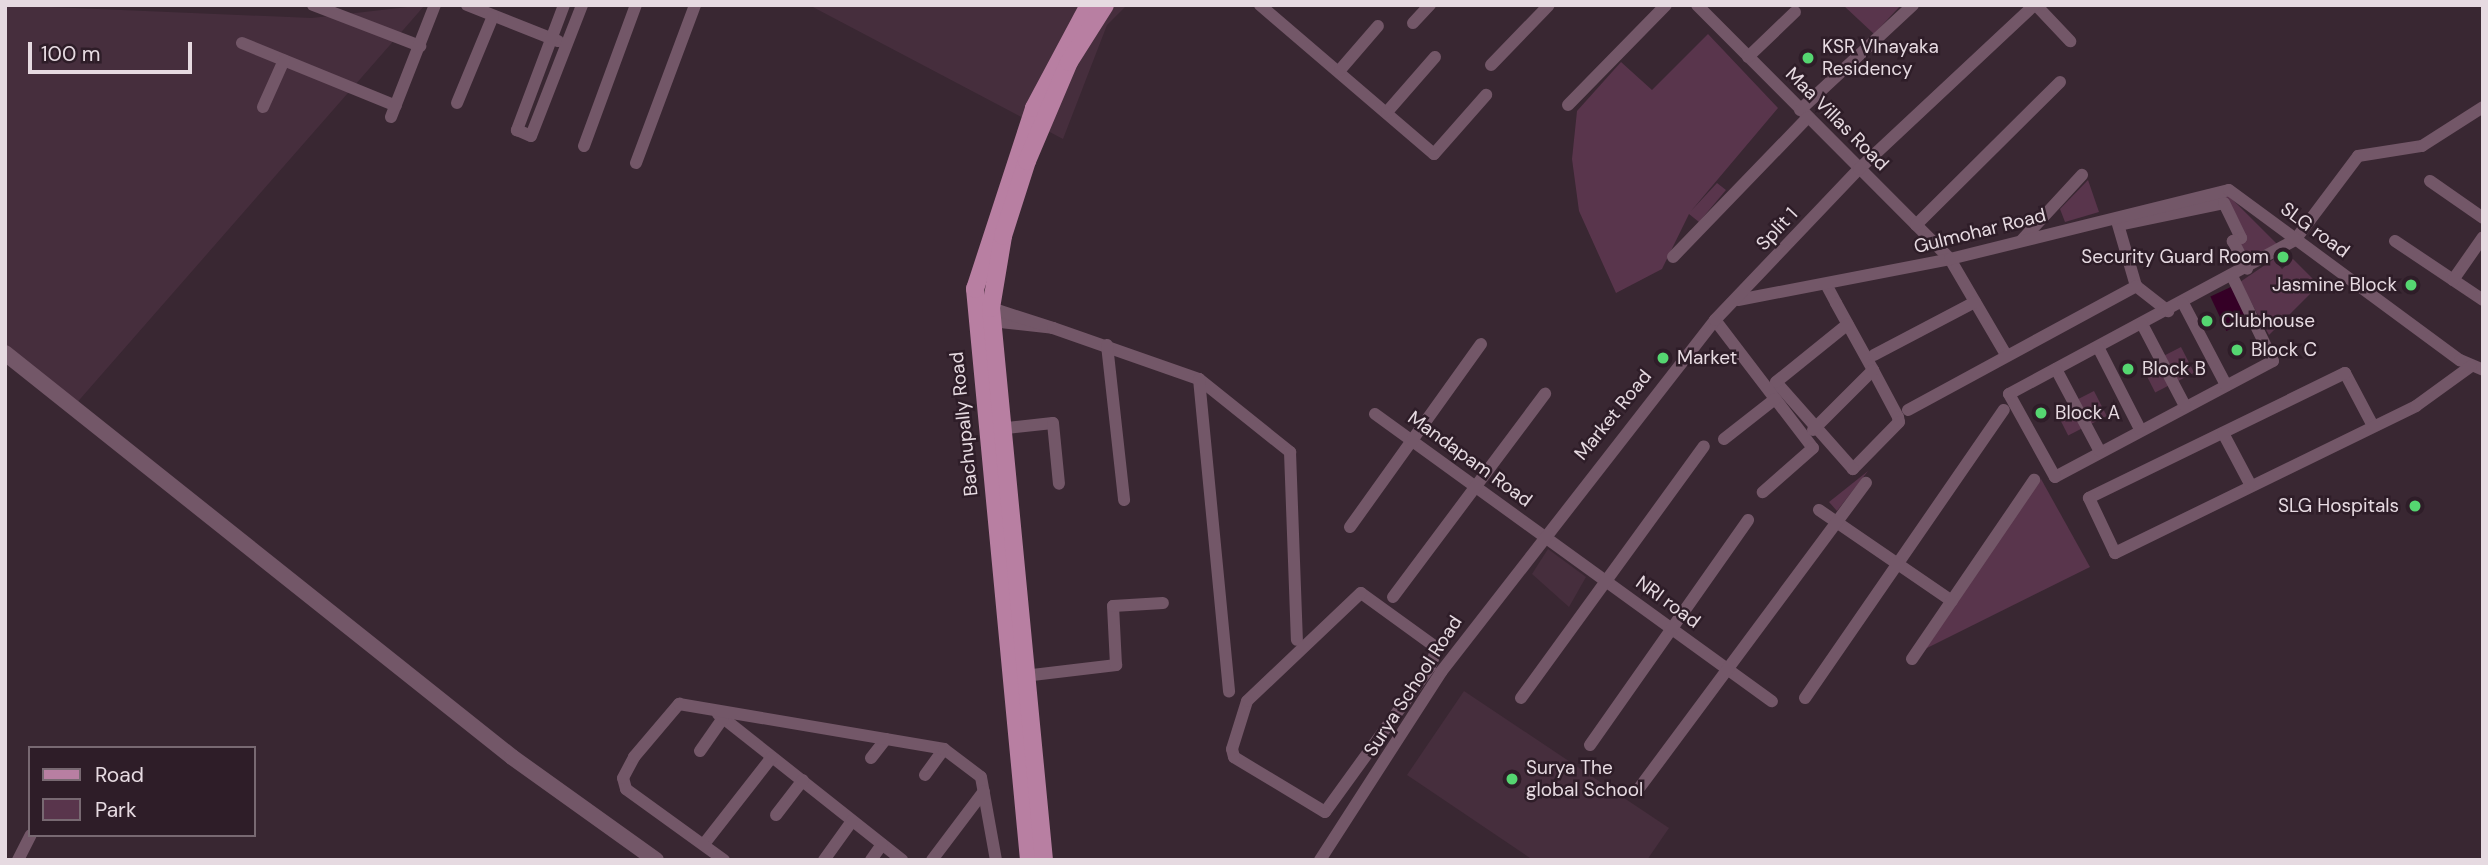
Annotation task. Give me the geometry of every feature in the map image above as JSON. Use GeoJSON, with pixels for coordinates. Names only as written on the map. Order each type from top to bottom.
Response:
{"type":"FeatureCollection","features":[{"type":"Feature","properties":{"kind":"main road","name":"Bachupally Road"},"geometry":{"type":"LineString","coordinates":[[1044,860],[1034,840],[975,289],[1034,108],[1089,5]]}},
{"type":"Feature","properties":{"kind":"main road","name":"Bachupally Road"},"geometry":{"type":"LineString","coordinates":[[1029,860],[1034,840],[1024,676],[999,429],[991,314],[1003,236],[1027,161],[1069,62],[1105,5]]}},
{"type":"Feature","properties":{"kind":"street"},"geometry":{"type":"LineString","coordinates":[[313,5],[420,46]]}},
{"type":"Feature","properties":{"kind":"street"},"geometry":{"type":"LineString","coordinates":[[242,43],[394,111],[435,5]]}},
{"type":"Feature","properties":{"kind":"street"},"geometry":{"type":"LineString","coordinates":[[467,5],[566,44]]}},
{"type":"Feature","properties":{"kind":"street"},"geometry":{"type":"LineString","coordinates":[[564,5],[517,130],[531,136],[582,5]]}},
{"type":"Feature","properties":{"kind":"street"},"geometry":{"type":"LineString","coordinates":[[584,146],[636,5]]}},
{"type":"Feature","properties":{"kind":"street"},"geometry":{"type":"LineString","coordinates":[[636,163],[695,5]]}},
{"type":"Feature","properties":{"kind":"street"},"geometry":{"type":"LineString","coordinates":[[1260,5],[1340,70],[1434,154],[1486,95]]}},
{"type":"Feature","properties":{"kind":"street"},"geometry":{"type":"LineString","coordinates":[[1413,23],[1430,5]]}},
{"type":"Feature","properties":{"kind":"street"},"geometry":{"type":"LineString","coordinates":[[1491,65],[1549,5]]}},
{"type":"Feature","properties":{"kind":"street"},"geometry":{"type":"LineString","coordinates":[[1569,105],[1666,5]]}},
{"type":"Feature","properties":{"kind":"street","name":"Maa Villas Road"},"geometry":{"type":"LineString","coordinates":[[1697,5],[1804,113],[1863,165],[1950,259],[2006,355]]}},
{"type":"Feature","properties":{"kind":"street"},"geometry":{"type":"LineString","coordinates":[[1673,257],[1804,113],[1913,5]]}},
{"type":"Feature","properties":{"kind":"street"},"geometry":{"type":"LineString","coordinates":[[2035,5],[2070,41]]}},
{"type":"Feature","properties":{"kind":"street","name":"Split 1"},"geometry":{"type":"LineString","coordinates":[[1715,320],[1738,300],[1863,165],[2035,5]]}},
{"type":"Feature","properties":{"kind":"street"},"geometry":{"type":"LineString","coordinates":[[1748,57],[1795,12]]}},
{"type":"Feature","properties":{"kind":"street"},"geometry":{"type":"LineString","coordinates":[[457,103],[493,16]]}},
{"type":"Feature","properties":{"kind":"street"},"geometry":{"type":"LineString","coordinates":[[1340,70],[1378,26]]}},
{"type":"Feature","properties":{"kind":"street"},"geometry":{"type":"LineString","coordinates":[[1387,112],[1435,57]]}},
{"type":"Feature","properties":{"kind":"street"},"geometry":{"type":"LineString","coordinates":[[263,107],[284,61]]}},
{"type":"Feature","properties":{"kind":"street"},"geometry":{"type":"LineString","coordinates":[[1916,225],[2060,82]]}},
{"type":"Feature","properties":{"kind":"street"},"geometry":{"type":"LineString","coordinates":[[2233,278],[2273,360],[2099,450],[2055,477],[2009,394],[2233,278],[2295,240],[2358,156],[2422,146],[2483,107]]}},
{"type":"Feature","properties":{"kind":"street"},"geometry":{"type":"LineString","coordinates":[[2020,243],[2082,175]]}},
{"type":"Feature","properties":{"kind":"street"},"geometry":{"type":"LineString","coordinates":[[2430,181],[2483,218]]}},
{"type":"Feature","properties":{"kind":"street","name":"SLG road"},"geometry":{"type":"LineString","coordinates":[[2229,190],[2295,240],[2477,368]]}},
{"type":"Feature","properties":{"kind":"street","name":"Gulmohar Road"},"geometry":{"type":"LineString","coordinates":[[1738,300],[1827,286],[1950,259],[2117,221],[2229,190]]}},
{"type":"Feature","properties":{"kind":"street"},"geometry":{"type":"LineString","coordinates":[[2168,311],[2136,286],[2117,221],[2224,203],[2241,238],[2234,243],[2247,269]]}},
{"type":"Feature","properties":{"kind":"street"},"geometry":{"type":"LineString","coordinates":[[2453,280],[2483,237]]}},
{"type":"Feature","properties":{"kind":"street"},"geometry":{"type":"LineString","coordinates":[[2395,241],[2483,300]]}},
{"type":"Feature","properties":{"kind":"street"},"geometry":{"type":"LineString","coordinates":[[1827,286],[1848,324],[1898,416],[1888,435],[1853,470],[1813,430],[1776,382],[1848,324]]}},
{"type":"Feature","properties":{"kind":"street"},"geometry":{"type":"LineString","coordinates":[[1908,410],[2136,286]]}},
{"type":"Feature","properties":{"kind":"street"},"geometry":{"type":"LineString","coordinates":[[1874,355],[1975,302]]}},
{"type":"Feature","properties":{"kind":"street"},"geometry":{"type":"LineString","coordinates":[[2183,303],[2226,385]]}},
{"type":"Feature","properties":{"kind":"street"},"geometry":{"type":"LineString","coordinates":[[991,314],[1053,328],[1199,379],[1290,452],[1297,640]]}},
{"type":"Feature","properties":{"kind":"street"},"geometry":{"type":"LineString","coordinates":[[1715,320],[1813,448],[1763,492]]}},
{"type":"Feature","properties":{"kind":"street","name":"Market Road"},"geometry":{"type":"LineString","coordinates":[[1542,535],[1715,320]]}},
{"type":"Feature","properties":{"kind":"street"},"geometry":{"type":"LineString","coordinates":[[2142,324],[2185,406]]}},
{"type":"Feature","properties":{"kind":"street"},"geometry":{"type":"LineString","coordinates":[[1350,527],[1481,344]]}},
{"type":"Feature","properties":{"kind":"street"},"geometry":{"type":"LineString","coordinates":[[1107,345],[1124,500]]}},
{"type":"Feature","properties":{"kind":"street"},"geometry":{"type":"LineString","coordinates":[[2098,347],[2140,429]]}},
{"type":"Feature","properties":{"kind":"street"},"geometry":{"type":"LineString","coordinates":[[5,353],[512,757],[656,860]]}},
{"type":"Feature","properties":{"kind":"street"},"geometry":{"type":"LineString","coordinates":[[2373,426],[2344,373],[2089,498],[2115,553],[2250,484],[2373,426],[2477,368]]}},
{"type":"Feature","properties":{"kind":"street"},"geometry":{"type":"LineString","coordinates":[[2056,369],[2099,450]]}},
{"type":"Feature","properties":{"kind":"street"},"geometry":{"type":"LineString","coordinates":[[1813,430],[1873,370]]}},
{"type":"Feature","properties":{"kind":"street"},"geometry":{"type":"LineString","coordinates":[[1199,379],[1228,692]]}},
{"type":"Feature","properties":{"kind":"street"},"geometry":{"type":"LineString","coordinates":[[1393,597],[1545,394]]}},
{"type":"Feature","properties":{"kind":"street"},"geometry":{"type":"LineString","coordinates":[[1724,439],[1775,398]]}},
{"type":"Feature","properties":{"kind":"street"},"geometry":{"type":"LineString","coordinates":[[1805,698],[2004,410]]}},
{"type":"Feature","properties":{"kind":"street","name":"Mandapam Road"},"geometry":{"type":"LineString","coordinates":[[1375,414],[1542,535]]}},
{"type":"Feature","properties":{"kind":"street"},"geometry":{"type":"LineString","coordinates":[[999,429],[1053,423],[1059,484]]}},
{"type":"Feature","properties":{"kind":"street"},"geometry":{"type":"LineString","coordinates":[[2223,433],[2250,484]]}},
{"type":"Feature","properties":{"kind":"street"},"geometry":{"type":"LineString","coordinates":[[1521,698],[1704,446]]}},
{"type":"Feature","properties":{"kind":"street"},"geometry":{"type":"LineString","coordinates":[[1912,659],[2034,481]]}},
{"type":"Feature","properties":{"kind":"street"},"geometry":{"type":"LineString","coordinates":[[1640,787],[1866,483]]}},
{"type":"Feature","properties":{"kind":"street"},"geometry":{"type":"LineString","coordinates":[[1819,510],[1952,601]]}},
{"type":"Feature","properties":{"kind":"street"},"geometry":{"type":"LineString","coordinates":[[1590,745],[1748,520]]}},
{"type":"Feature","properties":{"kind":"street","name":"NRI road"},"geometry":{"type":"LineString","coordinates":[[1542,535],[1772,701]]}},
{"type":"Feature","properties":{"kind":"street","name":"Surya School Road"},"geometry":{"type":"LineString","coordinates":[[1320,860],[1391,755],[1436,669],[1542,535]]}},
{"type":"Feature","properties":{"kind":"street"},"geometry":{"type":"LineString","coordinates":[[1361,593],[1434,643],[1436,669],[1375,744],[1339,799],[1325,812],[1234,757],[1247,701],[1361,593]]}},
{"type":"Feature","properties":{"kind":"street"},"geometry":{"type":"LineString","coordinates":[[1024,676],[1116,664],[1113,606],[1163,603]]}},
{"type":"Feature","properties":{"kind":"street"},"geometry":{"type":"LineString","coordinates":[[724,860],[626,789],[624,778],[679,704],[719,715],[944,749],[981,777],[996,860]]}},
{"type":"Feature","properties":{"kind":"street"},"geometry":{"type":"LineString","coordinates":[[700,751],[719,715]]}},
{"type":"Feature","properties":{"kind":"street"},"geometry":{"type":"LineString","coordinates":[[719,715],[902,860]]}},
{"type":"Feature","properties":{"kind":"street"},"geometry":{"type":"LineString","coordinates":[[872,758],[887,739]]}},
{"type":"Feature","properties":{"kind":"street"},"geometry":{"type":"LineString","coordinates":[[1375,744],[1391,755]]}},
{"type":"Feature","properties":{"kind":"street"},"geometry":{"type":"LineString","coordinates":[[925,775],[944,749]]}},
{"type":"Feature","properties":{"kind":"street"},"geometry":{"type":"LineString","coordinates":[[704,844],[772,757]]}},
{"type":"Feature","properties":{"kind":"street"},"geometry":{"type":"LineString","coordinates":[[776,815],[803,780]]}},
{"type":"Feature","properties":{"kind":"street"},"geometry":{"type":"LineString","coordinates":[[932,860],[984,791]]}},
{"type":"Feature","properties":{"kind":"street"},"geometry":{"type":"LineString","coordinates":[[1339,799],[1355,809]]}},
{"type":"Feature","properties":{"kind":"street"},"geometry":{"type":"LineString","coordinates":[[824,860],[852,821]]}},
{"type":"Feature","properties":{"kind":"street"},"geometry":{"type":"LineString","coordinates":[[18,860],[30,837]]}},
{"type":"Feature","properties":{"kind":"street"},"geometry":{"type":"LineString","coordinates":[[871,860],[882,844]]}},
{"type":"Feature","properties":{"kind":"shaded area"},"geometry":{"type":"Polygon","coordinates":[[[5,5],[312,18],[425,5],[74,406],[5,354],[5,5]]]}},
{"type":"Feature","properties":{"kind":"shaded area"},"geometry":{"type":"Polygon","coordinates":[[[809,5],[1127,5],[1107,25],[1063,139],[809,5]]]}},
{"type":"Feature","properties":{"kind":"shaded area"},"geometry":{"type":"Polygon","coordinates":[[[2233,286],[2249,320],[2226,331],[2210,297],[2233,286]]]}},
{"type":"Feature","properties":{"kind":"shaded area"},"geometry":{"type":"Polygon","coordinates":[[[1548,549],[1586,577],[1569,607],[1532,574],[1548,549]]]}},
{"type":"Feature","properties":{"kind":"shaded area"},"geometry":{"type":"Polygon","coordinates":[[[1464,691],[1669,828],[1647,860],[1533,860],[1407,775],[1464,691]]]}},
{"type":"Feature","properties":{"kind":"green space"},"geometry":{"type":"Polygon","coordinates":[[[1843,5],[1901,5],[1874,34],[1843,5]]]}},
{"type":"Feature","properties":{"kind":"green space"},"geometry":{"type":"Polygon","coordinates":[[[1708,34],[1778,108],[1691,211],[1717,183],[1726,190],[1699,222],[1689,214],[1662,269],[1616,293],[1579,211],[1572,159],[1577,111],[1621,62],[1652,90],[1708,34]]]}},
{"type":"Feature","properties":{"kind":"green space"},"geometry":{"type":"Polygon","coordinates":[[[2088,180],[2099,212],[2065,222],[2060,209],[2088,180]]]}},
{"type":"Feature","properties":{"kind":"green space"},"geometry":{"type":"Polygon","coordinates":[[[2228,195],[2278,245],[2246,265],[2223,198],[2228,195]]]}},
{"type":"Feature","properties":{"kind":"green space"},"geometry":{"type":"Polygon","coordinates":[[[2274,259],[2282,269],[2293,259],[2319,285],[2269,335],[2240,282],[2274,259]]]}},
{"type":"Feature","properties":{"kind":"green space"},"geometry":{"type":"Polygon","coordinates":[[[2181,347],[2194,373],[2175,383],[2161,357],[2181,347]]]}},
{"type":"Feature","properties":{"kind":"green space"},"geometry":{"type":"Polygon","coordinates":[[[2159,358],[2172,384],[2155,392],[2142,367],[2159,358]]]}},
{"type":"Feature","properties":{"kind":"green space"},"geometry":{"type":"Polygon","coordinates":[[[2094,391],[2107,416],[2088,425],[2075,401],[2094,391]]]}},
{"type":"Feature","properties":{"kind":"green space"},"geometry":{"type":"Polygon","coordinates":[[[2072,401],[2085,427],[2068,435],[2055,410],[2072,401]]]}},
{"type":"Feature","properties":{"kind":"green space"},"geometry":{"type":"Polygon","coordinates":[[[1868,471],[1837,511],[1829,502],[1868,471]]]}},
{"type":"Feature","properties":{"kind":"green space"},"geometry":{"type":"Polygon","coordinates":[[[2041,479],[2090,567],[1925,649],[2041,479]]]}},
{"type":"Feature","properties":{"kind":"place","name":"KSR VInayaka Residency"},"geometry":{"type":"Point","coordinates":[1808,58]}},
{"type":"Feature","properties":{"kind":"place","name":"Security Guard Room"},"geometry":{"type":"Point","coordinates":[2283,257]}},
{"type":"Feature","properties":{"kind":"place","name":"Jasmine Block"},"geometry":{"type":"Point","coordinates":[2411,285]}},
{"type":"Feature","properties":{"kind":"place","name":"Clubhouse"},"geometry":{"type":"Point","coordinates":[2207,321]}},
{"type":"Feature","properties":{"kind":"place","name":"Block C"},"geometry":{"type":"Point","coordinates":[2237,350]}},
{"type":"Feature","properties":{"kind":"place","name":"Market"},"geometry":{"type":"Point","coordinates":[1663,358]}},
{"type":"Feature","properties":{"kind":"place","name":"Block B"},"geometry":{"type":"Point","coordinates":[2128,369]}},
{"type":"Feature","properties":{"kind":"place","name":"Block A"},"geometry":{"type":"Point","coordinates":[2041,413]}},
{"type":"Feature","properties":{"kind":"place","name":"SLG Hospitals"},"geometry":{"type":"Point","coordinates":[2415,506]}},
{"type":"Feature","properties":{"kind":"place","name":"Surya The global School"},"geometry":{"type":"Point","coordinates":[1512,779]}}]}
